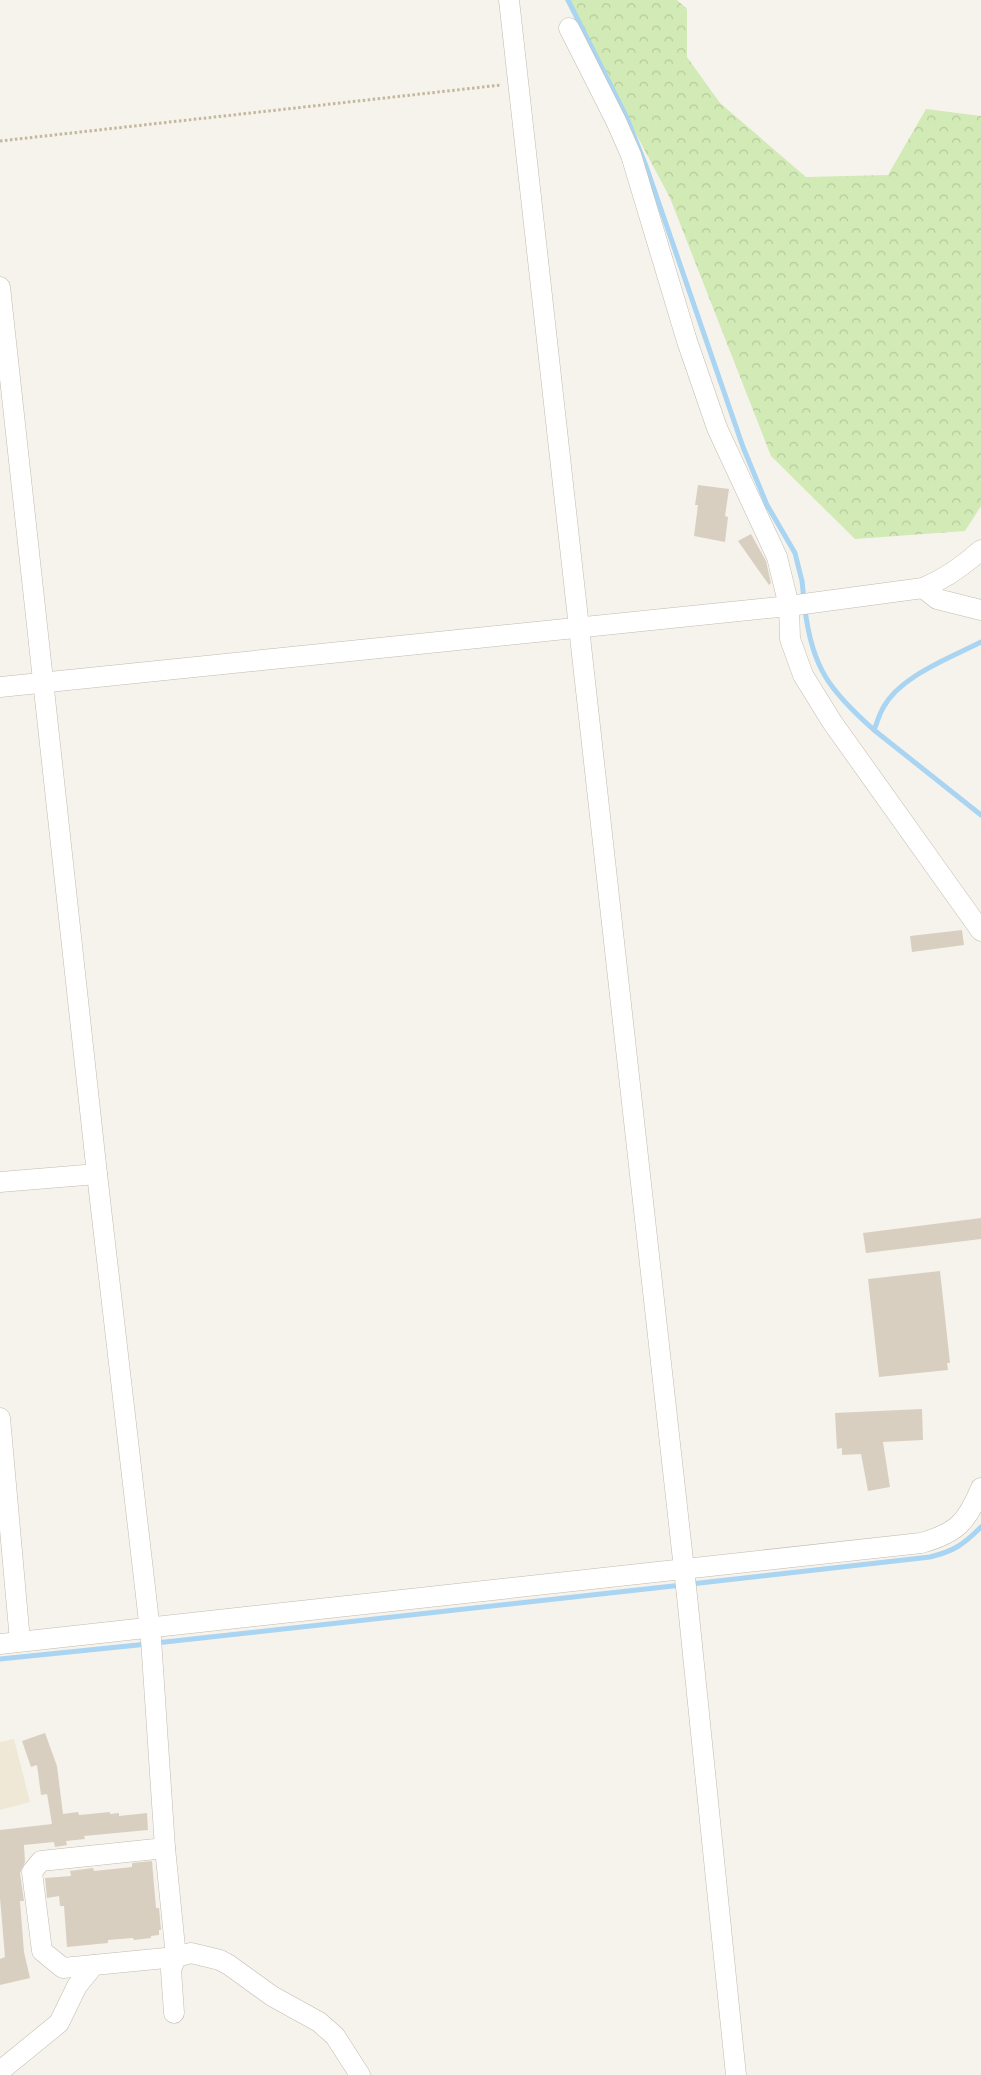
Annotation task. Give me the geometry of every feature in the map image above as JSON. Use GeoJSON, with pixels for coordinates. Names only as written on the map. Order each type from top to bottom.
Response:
{"type":"FeatureCollection","features":[{"type":"Feature","properties":{"kind":"street"},"geometry":{"type":"LineString","coordinates":[[509,0],[685,1581],[736,2075]]}},
{"type":"Feature","properties":{"kind":"street"},"geometry":{"type":"LineString","coordinates":[[569,28],[616,121],[630,155],[709,407],[731,461],[800,604],[790,639],[803,675],[832,722],[981,931]]}},
{"type":"Feature","properties":{"kind":"street"},"geometry":{"type":"LineString","coordinates":[[0,287],[97,1174],[151,1639],[165,1848],[176,1957],[171,1970],[174,2013]]}},
{"type":"Feature","properties":{"kind":"street"},"geometry":{"type":"LineString","coordinates":[[0,687],[580,628],[800,604],[923,588],[939,582],[968,562],[981,550]]}},
{"type":"Feature","properties":{"kind":"street"},"geometry":{"type":"LineString","coordinates":[[923,588],[937,599],[981,610]]}},
{"type":"Feature","properties":{"kind":"street"},"geometry":{"type":"LineString","coordinates":[[0,1182],[97,1174]]}},
{"type":"Feature","properties":{"kind":"street"},"geometry":{"type":"LineString","coordinates":[[0,1418],[20,1641]]}},
{"type":"Feature","properties":{"kind":"street"},"geometry":{"type":"LineString","coordinates":[[0,1644],[20,1641],[151,1639],[685,1581],[921,1543],[939,1538],[955,1529],[965,1519],[981,1488]]}},
{"type":"Feature","properties":{"kind":"street"},"geometry":{"type":"LineString","coordinates":[[165,1848],[41,1861],[32,1872],[42,1951],[63,1968],[176,1957],[191,1952],[220,1960],[230,1965],[272,1996],[319,2022],[336,2036],[360,2075]]}},
{"type":"Feature","properties":{"kind":"street"},"geometry":{"type":"LineString","coordinates":[[0,2069],[59,2023],[77,1986],[94,1965]]}},
{"type":"Feature","properties":{"kind":"path"},"geometry":{"type":"LineString","coordinates":[[0,141],[518,83]]}},
{"type":"Feature","properties":{"kind":"shaded area"},"geometry":{"type":"Polygon","coordinates":[[[14,1739],[30,1802],[0,1810],[0,1742],[14,1739]]]}},
{"type":"Feature","properties":{"kind":"green space"},"geometry":{"type":"Polygon","coordinates":[[[565,0],[677,0],[687,9],[687,57],[720,103],[806,177],[888,175],[926,109],[981,116],[981,506],[965,531],[855,539],[771,456],[670,198],[565,0]]]}},
{"type":"Feature","properties":{"kind":"building"},"geometry":{"type":"Polygon","coordinates":[[[698,485],[729,489],[725,516],[728,517],[725,542],[694,536],[698,505],[695,505],[698,485]]]}},
{"type":"Feature","properties":{"kind":"building"},"geometry":{"type":"Polygon","coordinates":[[[751,534],[766,561],[771,583],[769,585],[738,541],[751,534]]]}},
{"type":"Feature","properties":{"kind":"building"},"geometry":{"type":"Polygon","coordinates":[[[962,930],[964,945],[912,952],[910,936],[962,930]]]}},
{"type":"Feature","properties":{"kind":"building"},"geometry":{"type":"Polygon","coordinates":[[[981,1218],[981,1239],[866,1253],[863,1233],[981,1218]]]}},
{"type":"Feature","properties":{"kind":"building"},"geometry":{"type":"Polygon","coordinates":[[[940,1271],[950,1363],[947,1363],[948,1370],[879,1377],[868,1279],[940,1271]]]}},
{"type":"Feature","properties":{"kind":"building"},"geometry":{"type":"Polygon","coordinates":[[[922,1409],[923,1440],[883,1442],[890,1487],[868,1491],[861,1454],[842,1455],[842,1448],[837,1449],[835,1413],[922,1409]]]}},
{"type":"Feature","properties":{"kind":"building"},"geometry":{"type":"Polygon","coordinates":[[[45,1733],[57,1766],[63,1814],[78,1812],[79,1815],[110,1812],[110,1814],[119,1813],[119,1816],[147,1813],[148,1830],[84,1836],[85,1839],[66,1841],[67,1845],[55,1847],[54,1842],[24,1845],[25,1862],[20,1873],[24,1901],[20,1901],[24,1952],[30,1978],[0,1985],[0,1959],[5,1957],[0,1898],[0,1830],[52,1824],[47,1794],[41,1795],[37,1765],[31,1767],[22,1741],[45,1733]]]}},
{"type":"Feature","properties":{"kind":"building"},"geometry":{"type":"Polygon","coordinates":[[[152,1861],[156,1908],[159,1908],[161,1930],[159,1930],[159,1935],[151,1936],[151,1938],[108,1940],[108,1943],[67,1947],[64,1906],[60,1906],[59,1896],[47,1898],[45,1878],[71,1876],[70,1871],[93,1868],[94,1871],[132,1867],[132,1863],[152,1861]]]}},
{"type":"Feature","properties":{"kind":"waterway"},"geometry":{"type":"LineString","coordinates":[[568,0],[626,116],[646,166],[743,447],[767,505],[795,553],[802,581],[804,600]]}},
{"type":"Feature","properties":{"kind":"waterway"},"geometry":{"type":"LineString","coordinates":[[805,609],[808,630],[818,663],[835,690],[874,730]]}},
{"type":"Feature","properties":{"kind":"waterway"},"geometry":{"type":"LineString","coordinates":[[981,642],[941,661],[901,686],[883,708],[874,730],[981,815]]}},
{"type":"Feature","properties":{"kind":"waterway"},"geometry":{"type":"LineString","coordinates":[[691,1584],[930,1557],[958,1546],[981,1527]]}},
{"type":"Feature","properties":{"kind":"waterway"},"geometry":{"type":"LineString","coordinates":[[156,1643],[682,1585]]}},
{"type":"Feature","properties":{"kind":"waterway"},"geometry":{"type":"LineString","coordinates":[[0,1659],[148,1644]]}}]}
